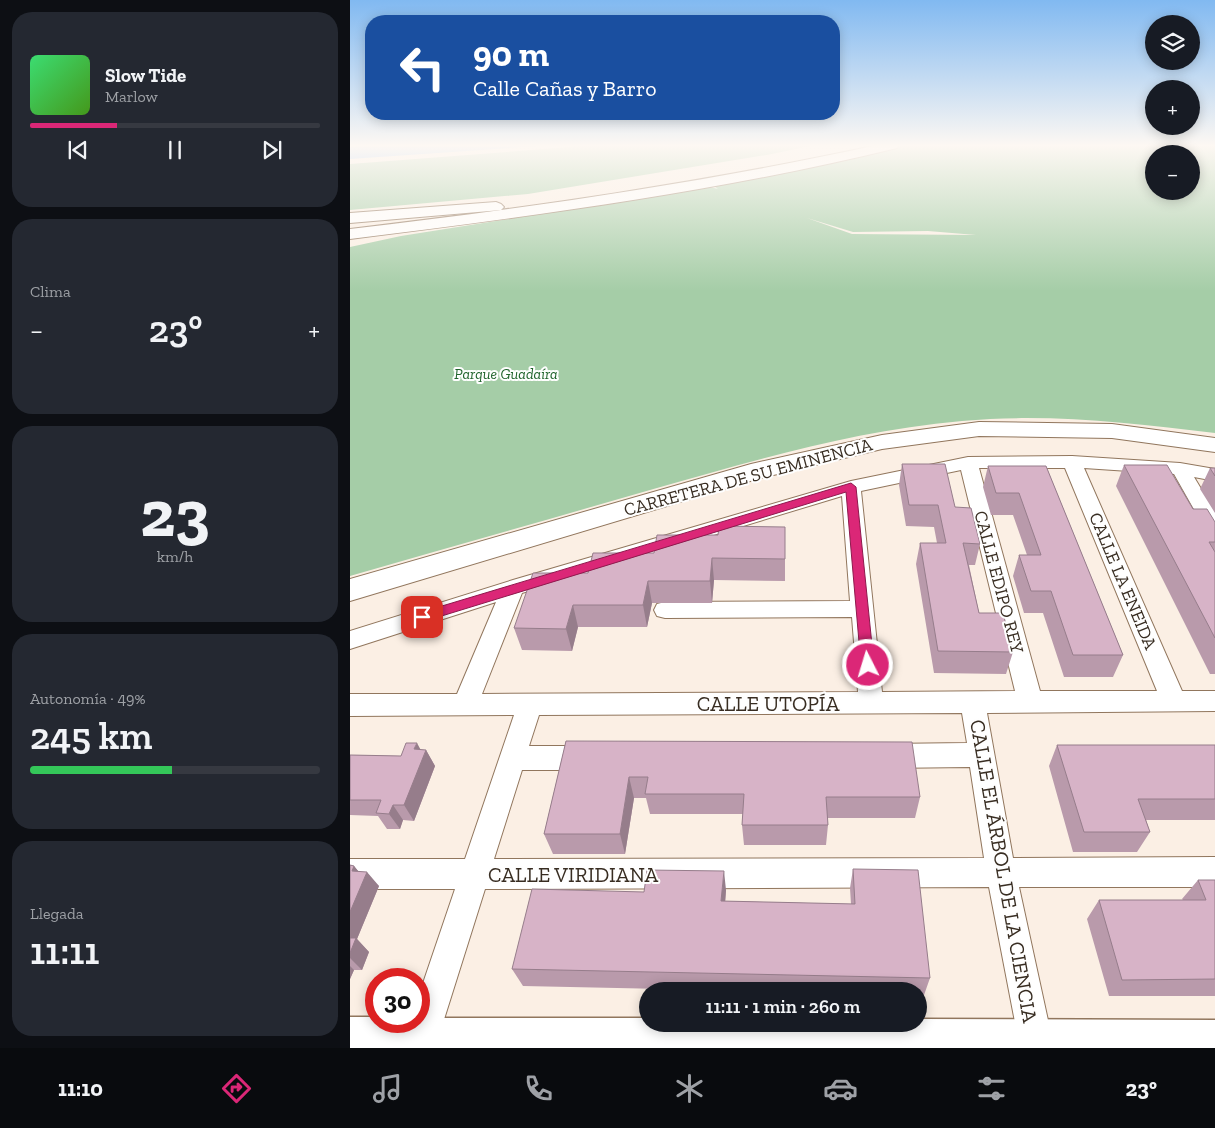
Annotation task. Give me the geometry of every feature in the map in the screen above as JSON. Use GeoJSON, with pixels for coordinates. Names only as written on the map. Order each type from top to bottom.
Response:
{"type":"FeatureCollection","features":[{"type":"Feature","properties":{"kind":"main road"},"geometry":{"type":"LineString","coordinates":[[350,226],[583,194]]}},
{"type":"Feature","properties":{"kind":"main road"},"geometry":{"type":"LineString","coordinates":[[350,244],[630,194]]}},
{"type":"Feature","properties":{"kind":"main road"},"geometry":{"type":"LineString","coordinates":[[350,218],[496,207]]}},
{"type":"Feature","properties":{"kind":"main road"},"geometry":{"type":"LineString","coordinates":[[350,234],[550,207]]}},
{"type":"Feature","properties":{"kind":"main road","name":"CARRETERA DE SU EMINENCIA"},"geometry":{"type":"LineString","coordinates":[[350,590],[751,472],[882,442],[988,429],[1112,431],[1215,445]]}},
{"type":"Feature","properties":{"kind":"street"},"geometry":{"type":"LineString","coordinates":[[350,640],[513,588],[851,487],[968,463],[1072,462],[1180,469],[1215,474]]}},
{"type":"Feature","properties":{"kind":"street","name":"CALLE LA ENEIDA"},"geometry":{"type":"LineString","coordinates":[[1072,462],[1174,701]]}},
{"type":"Feature","properties":{"kind":"street","name":"CALLE EDIPO REY"},"geometry":{"type":"LineString","coordinates":[[968,463],[1030,702]]}},
{"type":"Feature","properties":{"kind":"street"},"geometry":{"type":"LineString","coordinates":[[1180,469],[1215,529]]}},
{"type":"Feature","properties":{"kind":"street"},"geometry":{"type":"LineString","coordinates":[[851,487],[871,702]]}},
{"type":"Feature","properties":{"kind":"street"},"geometry":{"type":"LineString","coordinates":[[465,704],[513,588]]}},
{"type":"Feature","properties":{"kind":"street"},"geometry":{"type":"LineString","coordinates":[[665,610],[862,609]]}},
{"type":"Feature","properties":{"kind":"street","name":"CALLE UTOPÍA"},"geometry":{"type":"LineString","coordinates":[[350,705],[1215,700]]}},
{"type":"Feature","properties":{"kind":"street","name":"CALLE EL ÁRBOL DE LA CIENCIA"},"geometry":{"type":"LineString","coordinates":[[973,702],[1001,872],[1037,1045]]}},
{"type":"Feature","properties":{"kind":"street"},"geometry":{"type":"LineString","coordinates":[[421,1039],[530,704]]}},
{"type":"Feature","properties":{"kind":"street"},"geometry":{"type":"LineString","coordinates":[[862,756],[982,755]]}},
{"type":"Feature","properties":{"kind":"street"},"geometry":{"type":"LineString","coordinates":[[512,758],[612,758]]}},
{"type":"Feature","properties":{"kind":"street","name":"CALLE VIRIDIANA"},"geometry":{"type":"LineString","coordinates":[[350,874],[1215,872]]}},
{"type":"Feature","properties":{"kind":"street"},"geometry":{"type":"LineString","coordinates":[[350,1039],[1037,1045],[1215,1042]]}},
{"type":"Feature","properties":{"kind":"green space"},"geometry":{"type":"Polygon","coordinates":[[[350,194],[529,194],[528,194],[350,210],[350,194]]]}},
{"type":"Feature","properties":{"kind":"green space","name":"Parque Guadaíra"},"geometry":{"type":"Polygon","coordinates":[[[666,194],[1145,194],[1145,200],[1200,200],[1200,194],[1215,194],[1215,433],[1089,420],[1026,418],[962,421],[881,432],[842,439],[728,468],[350,576],[350,247],[401,236],[666,194]],[[807,218],[852,234],[976,235],[928,231],[853,232],[807,218]]]}},
{"type":"Feature","properties":{"kind":"building"},"geometry":{"type":"Polygon","coordinates":[[[902,464],[945,464],[955,507],[971,508],[980,544],[963,543],[979,613],[1003,613],[1013,652],[938,651],[920,543],[946,543],[938,505],[909,505],[902,464]]]}},
{"type":"Feature","properties":{"kind":"building"},"geometry":{"type":"Polygon","coordinates":[[[1124,465],[1167,465],[1193,509],[1207,509],[1215,522],[1215,542],[1209,542],[1215,552],[1215,638],[1124,465]]]}},
{"type":"Feature","properties":{"kind":"building"},"geometry":{"type":"Polygon","coordinates":[[[988,466],[1046,466],[1123,655],[1073,655],[1051,591],[1031,591],[1019,555],[1041,555],[1019,493],[996,493],[988,466]]]}},
{"type":"Feature","properties":{"kind":"building"},"geometry":{"type":"Polygon","coordinates":[[[1210,468],[1215,468],[1215,476],[1210,468]]]}},
{"type":"Feature","properties":{"kind":"building"},"geometry":{"type":"Polygon","coordinates":[[[719,526],[785,527],[785,559],[712,558],[710,581],[648,581],[643,605],[573,605],[566,629],[514,628],[533,573],[588,573],[593,553],[654,553],[657,535],[718,535],[719,526]]]}},
{"type":"Feature","properties":{"kind":"building"},"geometry":{"type":"Polygon","coordinates":[[[566,741],[912,742],[920,797],[826,797],[828,825],[742,825],[744,794],[645,794],[648,777],[629,777],[620,834],[544,834],[566,741]]]}},
{"type":"Feature","properties":{"kind":"building"},"geometry":{"type":"Polygon","coordinates":[[[406,743],[417,743],[414,749],[426,750],[404,805],[393,805],[389,814],[376,813],[381,800],[350,800],[350,755],[401,756],[406,743]]]}},
{"type":"Feature","properties":{"kind":"building"},"geometry":{"type":"Polygon","coordinates":[[[1057,745],[1215,745],[1215,799],[1138,799],[1150,832],[1084,832],[1057,745]]]}},
{"type":"Feature","properties":{"kind":"building"},"geometry":{"type":"Polygon","coordinates":[[[350,865],[354,866],[352,871],[367,872],[350,912],[350,865]]]}},
{"type":"Feature","properties":{"kind":"building"},"geometry":{"type":"Polygon","coordinates":[[[853,869],[918,870],[930,978],[512,969],[532,889],[644,892],[647,870],[724,871],[721,901],[855,904],[853,869]]]}},
{"type":"Feature","properties":{"kind":"building"},"geometry":{"type":"Polygon","coordinates":[[[1198,880],[1215,880],[1215,979],[1122,980],[1099,900],[1206,900],[1198,880]]]}},
{"type":"Feature","properties":{"kind":"building"},"geometry":{"type":"Polygon","coordinates":[[[350,938],[356,938],[350,953],[350,938]]]}},
{"type":"Feature","properties":{"kind":"route"},"geometry":{"type":"LineString","coordinates":[[422,617],[851,487],[868,665]]}}]}
